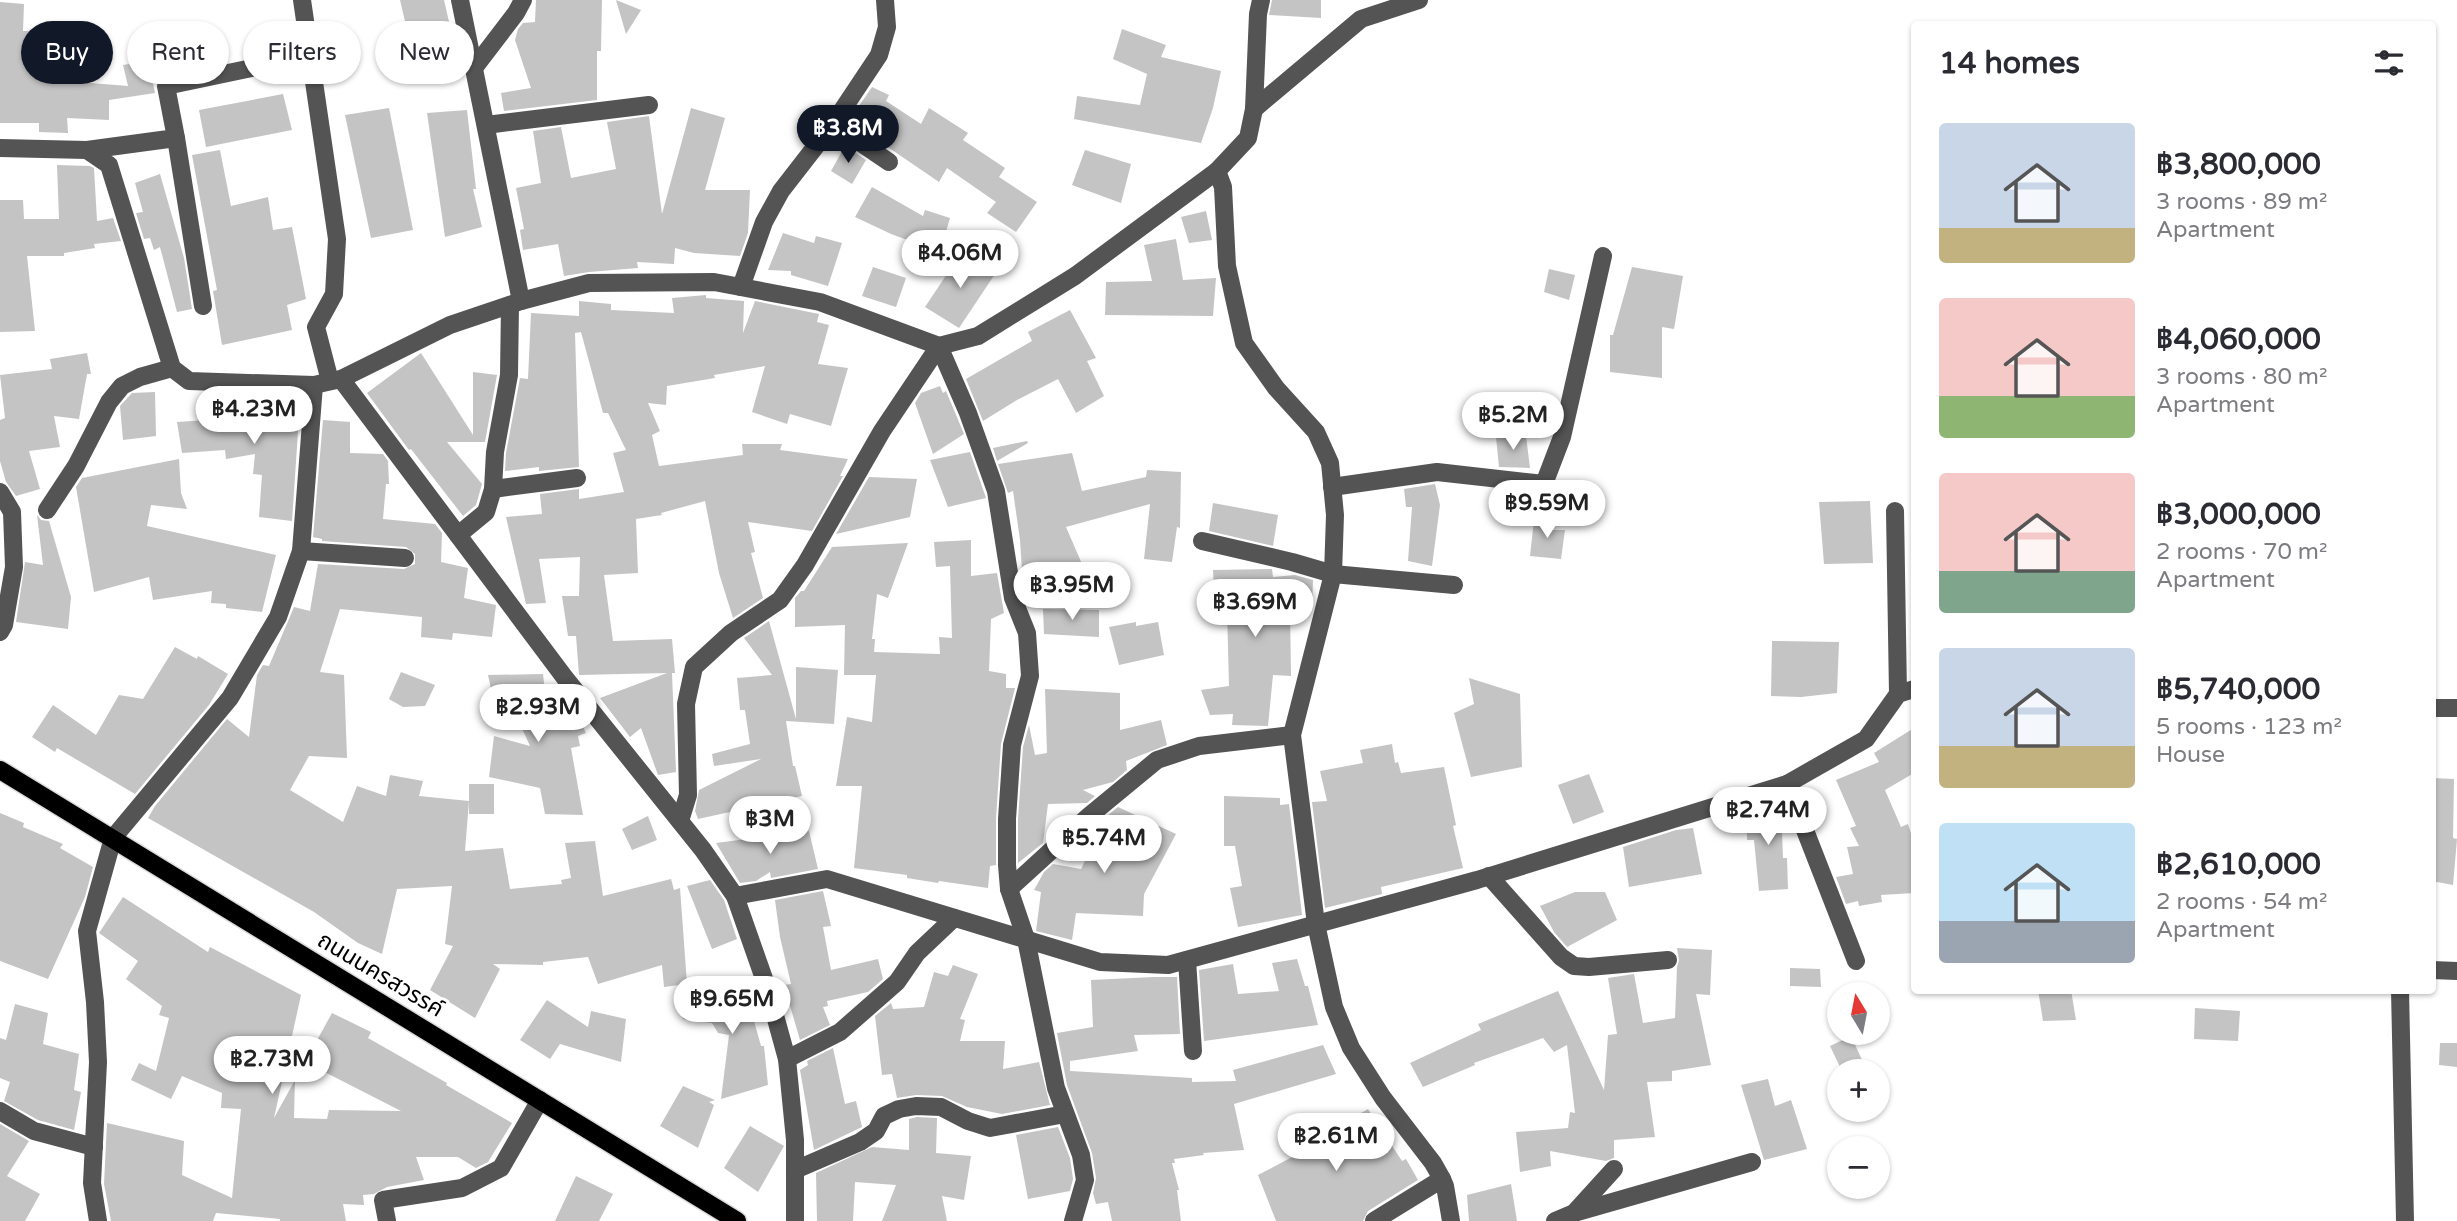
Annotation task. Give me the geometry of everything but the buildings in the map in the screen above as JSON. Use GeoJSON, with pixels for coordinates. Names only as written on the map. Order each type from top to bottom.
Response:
{"type":"FeatureCollection","features":[{"type":"Feature","properties":{"kind":"main road","name":"ถนนนครสวรรค์"},"geometry":{"type":"LineString","coordinates":[[0,770],[737,1221]]}},
{"type":"Feature","properties":{"kind":"street"},"geometry":{"type":"LineString","coordinates":[[302,0],[305,21]]}},
{"type":"Feature","properties":{"kind":"street"},"geometry":{"type":"LineString","coordinates":[[460,0],[464,21]]}},
{"type":"Feature","properties":{"kind":"street"},"geometry":{"type":"LineString","coordinates":[[458,535],[486,512],[493,489],[495,452],[509,375],[515,303],[474,68],[523,0]]}},
{"type":"Feature","properties":{"kind":"street"},"geometry":{"type":"LineString","coordinates":[[741,287],[764,222],[781,191],[833,124],[879,55],[887,27],[885,0]]}},
{"type":"Feature","properties":{"kind":"street"},"geometry":{"type":"LineString","coordinates":[[87,150],[109,165],[172,368],[189,381],[328,381],[450,325],[515,303],[589,283],[714,282],[820,302],[939,346],[978,336],[1075,276],[1217,171],[1248,138],[1254,109],[1261,0]]}},
{"type":"Feature","properties":{"kind":"street"},"geometry":{"type":"LineString","coordinates":[[1254,109],[1361,19],[1419,0]]}},
{"type":"Feature","properties":{"kind":"street"},"geometry":{"type":"LineString","coordinates":[[203,306],[166,86],[243,70]]}},
{"type":"Feature","properties":{"kind":"street"},"geometry":{"type":"LineString","coordinates":[[98,1221],[92,1183],[98,1062],[88,931],[113,838],[230,698],[278,617],[301,551],[328,381],[316,327],[334,294],[337,239],[313,84]]}},
{"type":"Feature","properties":{"kind":"street"},"geometry":{"type":"LineString","coordinates":[[485,125],[649,105]]}},
{"type":"Feature","properties":{"kind":"street"},"geometry":{"type":"LineString","coordinates":[[833,124],[889,162]]}},
{"type":"Feature","properties":{"kind":"street"},"geometry":{"type":"LineString","coordinates":[[0,148],[87,150],[176,138]]}},
{"type":"Feature","properties":{"kind":"street"},"geometry":{"type":"LineString","coordinates":[[1217,171],[1223,187],[1227,266],[1244,343],[1276,388],[1316,432],[1329,463],[1335,515],[1334,574],[1292,735],[1316,924],[1334,1007],[1351,1048],[1383,1098],[1433,1163],[1442,1179],[1451,1221]]}},
{"type":"Feature","properties":{"kind":"street"},"geometry":{"type":"LineString","coordinates":[[1332,487],[1437,472],[1544,484],[1562,437],[1603,256]]}},
{"type":"Feature","properties":{"kind":"street"},"geometry":{"type":"LineString","coordinates":[[680,821],[688,795],[686,704],[694,667],[731,633],[780,600],[806,565],[882,431],[939,346]]}},
{"type":"Feature","properties":{"kind":"street"},"geometry":{"type":"LineString","coordinates":[[939,346],[968,414],[996,491],[1013,598],[1027,634],[1030,676],[1012,745],[1007,819],[1009,889],[1026,939],[1056,1088],[1080,1155],[1085,1180],[1073,1221]]}},
{"type":"Feature","properties":{"kind":"street"},"geometry":{"type":"LineString","coordinates":[[47,510],[76,466],[108,402],[122,386],[140,377],[172,368]]}},
{"type":"Feature","properties":{"kind":"street"},"geometry":{"type":"LineString","coordinates":[[328,381],[458,535],[565,678],[680,821],[735,897],[768,990],[787,1059],[795,1140],[796,1221]]}},
{"type":"Feature","properties":{"kind":"street"},"geometry":{"type":"LineString","coordinates":[[493,489],[577,478]]}},
{"type":"Feature","properties":{"kind":"street"},"geometry":{"type":"LineString","coordinates":[[0,492],[12,512],[14,567],[4,625],[0,632]]}},
{"type":"Feature","properties":{"kind":"street"},"geometry":{"type":"LineString","coordinates":[[735,897],[827,879],[1100,962],[1168,965],[1489,876],[1787,784],[1866,739],[1906,691],[1895,511]]}},
{"type":"Feature","properties":{"kind":"street"},"geometry":{"type":"LineString","coordinates":[[1202,541],[1334,574],[1454,585]]}},
{"type":"Feature","properties":{"kind":"street"},"geometry":{"type":"LineString","coordinates":[[301,551],[405,558]]}},
{"type":"Feature","properties":{"kind":"street"},"geometry":{"type":"LineString","coordinates":[[2436,708],[2457,708]]}},
{"type":"Feature","properties":{"kind":"street"},"geometry":{"type":"LineString","coordinates":[[1009,889],[1088,816],[1157,760],[1199,746],[1292,735]]}},
{"type":"Feature","properties":{"kind":"street"},"geometry":{"type":"LineString","coordinates":[[1787,784],[1856,961]]}},
{"type":"Feature","properties":{"kind":"street"},"geometry":{"type":"LineString","coordinates":[[1489,876],[1561,957],[1574,966],[1668,960]]}},
{"type":"Feature","properties":{"kind":"street"},"geometry":{"type":"LineString","coordinates":[[787,1059],[840,1032],[897,982],[917,953],[954,918]]}},
{"type":"Feature","properties":{"kind":"street"},"geometry":{"type":"LineString","coordinates":[[1187,960],[1194,1051]]}},
{"type":"Feature","properties":{"kind":"street"},"geometry":{"type":"LineString","coordinates":[[2436,970],[2457,971]]}},
{"type":"Feature","properties":{"kind":"street"},"geometry":{"type":"LineString","coordinates":[[2400,994],[2405,1221]]}},
{"type":"Feature","properties":{"kind":"street"},"geometry":{"type":"LineString","coordinates":[[387,1221],[383,1200],[462,1188],[501,1168],[540,1100]]}},
{"type":"Feature","properties":{"kind":"street"},"geometry":{"type":"LineString","coordinates":[[795,1170],[860,1142],[876,1131],[884,1116],[899,1109],[916,1106],[941,1107],[968,1122],[990,1128],[1065,1114]]}},
{"type":"Feature","properties":{"kind":"street"},"geometry":{"type":"LineString","coordinates":[[0,1111],[34,1131],[94,1147]]}},
{"type":"Feature","properties":{"kind":"street"},"geometry":{"type":"LineString","coordinates":[[1555,1221],[1574,1213],[1752,1162]]}},
{"type":"Feature","properties":{"kind":"street"},"geometry":{"type":"LineString","coordinates":[[1574,1213],[1615,1169]]}},
{"type":"Feature","properties":{"kind":"street"},"geometry":{"type":"LineString","coordinates":[[1374,1221],[1442,1179]]}}]}
